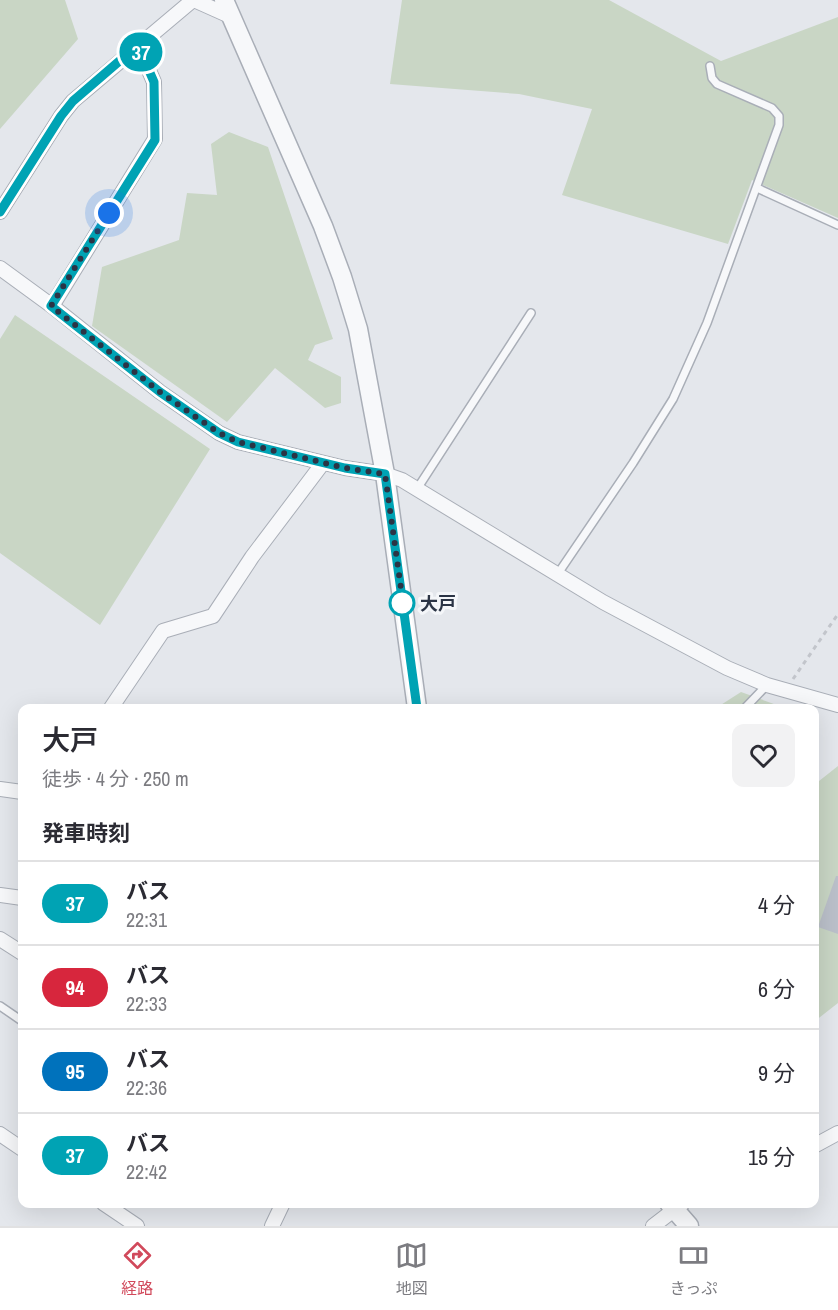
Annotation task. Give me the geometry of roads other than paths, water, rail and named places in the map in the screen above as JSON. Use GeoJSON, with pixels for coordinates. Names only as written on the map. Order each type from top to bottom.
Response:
{"type":"FeatureCollection","features":[{"type":"Feature","properties":{"kind":"street"},"geometry":{"type":"LineString","coordinates":[[0,212],[73,101],[194,0],[228,8],[289,144],[342,277],[358,328],[385,474],[416,704]]}},
{"type":"Feature","properties":{"kind":"street"},"geometry":{"type":"LineString","coordinates":[[51,306],[155,140],[154,82],[138,45]]}},
{"type":"Feature","properties":{"kind":"street"},"geometry":{"type":"LineString","coordinates":[[0,268],[160,392],[219,433],[238,442],[323,463],[385,474],[402,480],[557,575],[668,638],[767,685],[838,705]]}},
{"type":"Feature","properties":{"kind":"street"},"geometry":{"type":"LineString","coordinates":[[114,704],[163,631],[213,615],[252,557],[323,463]]}},
{"type":"Feature","properties":{"kind":"street"},"geometry":{"type":"LineString","coordinates":[[0,789],[18,791]]}},
{"type":"Feature","properties":{"kind":"street"},"geometry":{"type":"LineString","coordinates":[[0,895],[18,897]]}},
{"type":"Feature","properties":{"kind":"street"},"geometry":{"type":"LineString","coordinates":[[0,939],[18,950]]}},
{"type":"Feature","properties":{"kind":"street"},"geometry":{"type":"LineString","coordinates":[[819,1143],[838,1133]]}},
{"type":"Feature","properties":{"kind":"street"},"geometry":{"type":"LineString","coordinates":[[0,1134],[18,1146]]}},
{"type":"Feature","properties":{"kind":"street"},"geometry":{"type":"LineString","coordinates":[[110,1208],[137,1226]]}},
{"type":"Feature","properties":{"kind":"street"},"geometry":{"type":"LineString","coordinates":[[272,1226],[281,1208]]}},
{"type":"Feature","properties":{"kind":"street"},"geometry":{"type":"LineString","coordinates":[[653,1226],[672,1208]]}},
{"type":"Feature","properties":{"kind":"street"},"geometry":{"type":"LineString","coordinates":[[677,1208],[689,1226]]}},
{"type":"Feature","properties":{"kind":"lane"},"geometry":{"type":"LineString","coordinates":[[557,575],[633,463],[673,399],[707,323],[779,125],[779,116],[772,108],[717,84],[712,78],[710,66]]}},
{"type":"Feature","properties":{"kind":"lane"},"geometry":{"type":"LineString","coordinates":[[757,188],[838,225]]}},
{"type":"Feature","properties":{"kind":"lane"},"geometry":{"type":"LineString","coordinates":[[417,489],[531,313]]}},
{"type":"Feature","properties":{"kind":"lane"},"geometry":{"type":"LineString","coordinates":[[749,704],[767,685]]}},
{"type":"Feature","properties":{"kind":"lane"},"geometry":{"type":"LineString","coordinates":[[0,1006],[18,1018]]}},
{"type":"Feature","properties":{"kind":"place","name":"大戸"},"geometry":{"type":"Point","coordinates":[402,603]}}]}
